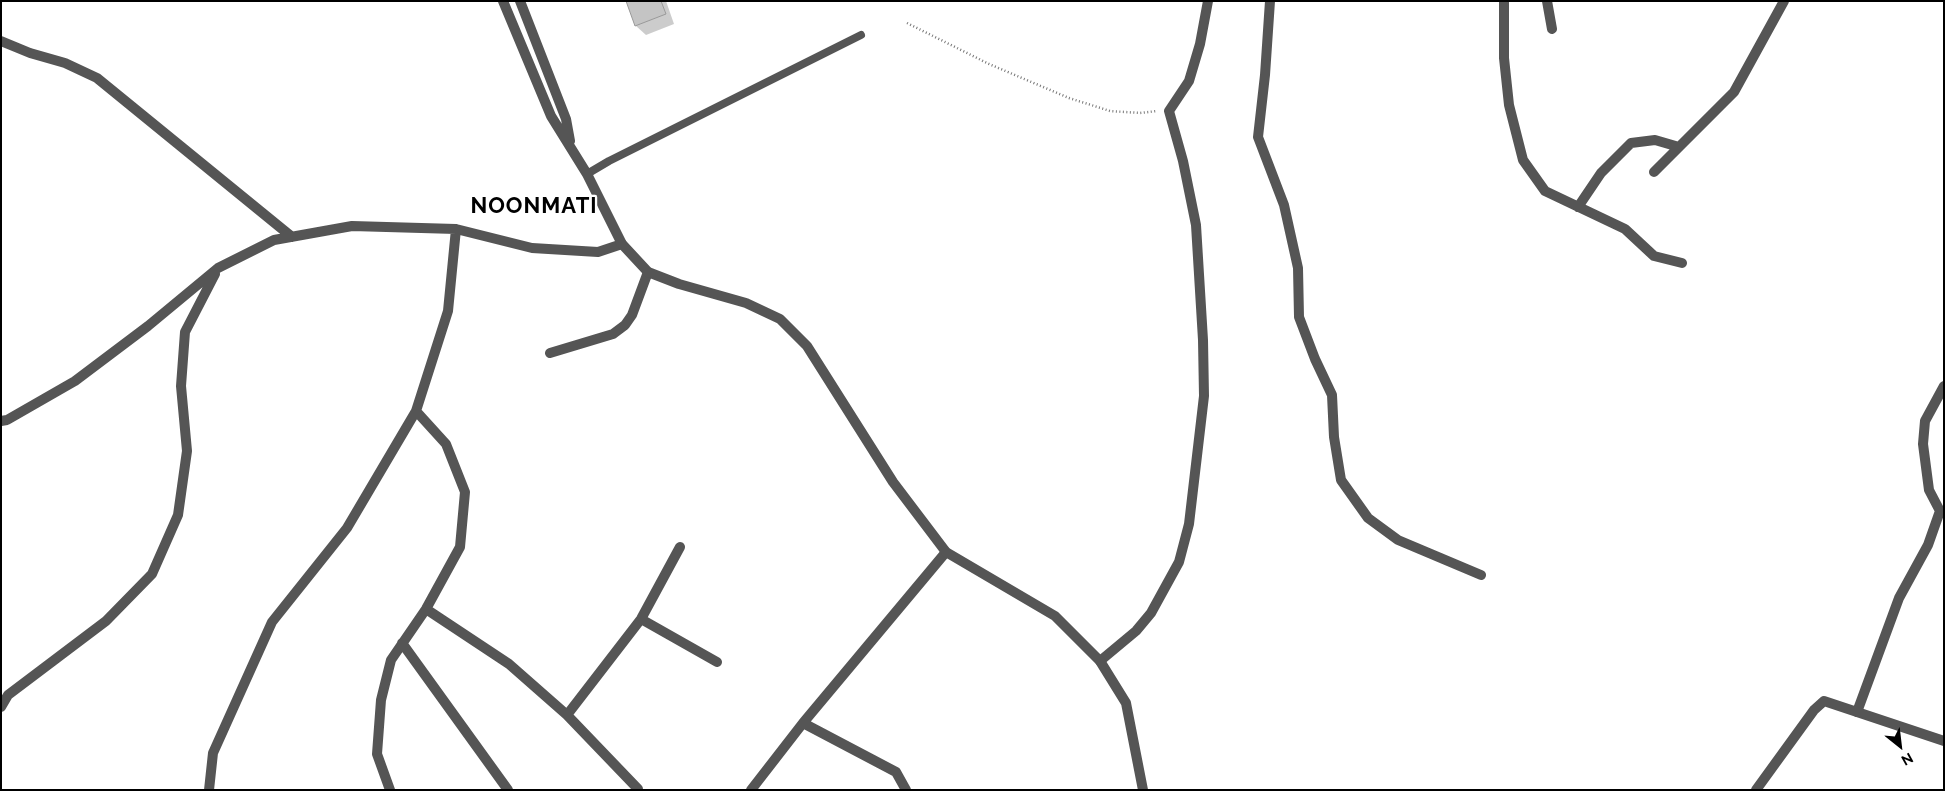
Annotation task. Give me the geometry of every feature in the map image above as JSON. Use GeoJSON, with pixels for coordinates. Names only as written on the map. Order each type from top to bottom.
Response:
{"type":"FeatureCollection","features":[{"type":"Feature","properties":{"kind":"street"},"geometry":{"type":"LineString","coordinates":[[503,1],[551,116],[587,174],[622,244],[648,272],[679,284],[746,303],[780,319],[807,346],[893,482],[946,552],[1055,616],[1100,661],[1126,703],[1143,790]]}},
{"type":"Feature","properties":{"kind":"street"},"geometry":{"type":"LineString","coordinates":[[520,1],[566,118],[571,148]]}},
{"type":"Feature","properties":{"kind":"street"},"geometry":{"type":"LineString","coordinates":[[1100,661],[1136,631],[1151,613],[1179,562],[1189,524],[1204,396],[1203,340],[1196,225],[1183,161],[1169,111],[1189,81],[1200,44],[1208,1]]}},
{"type":"Feature","properties":{"kind":"street"},"geometry":{"type":"LineString","coordinates":[[1270,1],[1265,75],[1258,137],[1284,205],[1298,268],[1299,317],[1315,359],[1332,395],[1334,437],[1341,480],[1368,518],[1398,540],[1481,575]]}},
{"type":"Feature","properties":{"kind":"street"},"geometry":{"type":"LineString","coordinates":[[1504,1],[1504,58],[1508,96],[1523,160],[1545,191],[1625,230],[1654,256],[1682,263]]}},
{"type":"Feature","properties":{"kind":"street"},"geometry":{"type":"LineString","coordinates":[[1547,1],[1552,29]]}},
{"type":"Feature","properties":{"kind":"street"},"geometry":{"type":"LineString","coordinates":[[1654,172],[1734,92],[1783,2]]}},
{"type":"Feature","properties":{"kind":"street"},"geometry":{"type":"LineString","coordinates":[[1,41],[30,53],[65,63],[98,78],[292,237]]}},
{"type":"Feature","properties":{"kind":"street"},"geometry":{"type":"LineString","coordinates":[[1578,207],[1601,173],[1631,143],[1655,140],[1680,147]]}},
{"type":"Feature","properties":{"kind":"street"},"geometry":{"type":"LineString","coordinates":[[1,421],[7,420],[75,381],[148,326],[218,268],[274,240],[352,226],[456,229],[532,248],[598,252],[622,244]]}},
{"type":"Feature","properties":{"kind":"street"},"geometry":{"type":"LineString","coordinates":[[209,790],[213,754],[272,622],[347,528],[416,411],[448,311],[456,229]]}},
{"type":"Feature","properties":{"kind":"street"},"geometry":{"type":"LineString","coordinates":[[1,708],[8,695],[106,622],[152,574],[178,515],[187,450],[182,386],[185,332],[218,268]]}},
{"type":"Feature","properties":{"kind":"street"},"geometry":{"type":"LineString","coordinates":[[550,353],[613,334],[625,325],[632,315],[648,272]]}},
{"type":"Feature","properties":{"kind":"street"},"geometry":{"type":"LineString","coordinates":[[1857,712],[1899,598],[1928,545],[1940,511],[1929,490],[1923,444],[1925,421],[1944,386]]}},
{"type":"Feature","properties":{"kind":"street"},"geometry":{"type":"LineString","coordinates":[[390,790],[377,754],[381,700],[391,660],[426,609],[460,547],[465,492],[446,444],[416,411]]}},
{"type":"Feature","properties":{"kind":"street"},"geometry":{"type":"LineString","coordinates":[[567,715],[641,618],[680,547]]}},
{"type":"Feature","properties":{"kind":"street"},"geometry":{"type":"LineString","coordinates":[[751,790],[803,723],[946,552]]}},
{"type":"Feature","properties":{"kind":"street"},"geometry":{"type":"LineString","coordinates":[[426,609],[509,664],[567,715],[638,789]]}},
{"type":"Feature","properties":{"kind":"street"},"geometry":{"type":"LineString","coordinates":[[641,618],[717,662]]}},
{"type":"Feature","properties":{"kind":"street"},"geometry":{"type":"LineString","coordinates":[[402,644],[508,790]]}},
{"type":"Feature","properties":{"kind":"street"},"geometry":{"type":"LineString","coordinates":[[1756,790],[1814,710],[1824,701],[1944,741]]}},
{"type":"Feature","properties":{"kind":"street"},"geometry":{"type":"LineString","coordinates":[[803,723],[896,772],[906,790]]}},
{"type":"Feature","properties":{"kind":"lane"},"geometry":{"type":"LineString","coordinates":[[587,174],[609,161],[861,35]]}},
{"type":"Feature","properties":{"kind":"path"},"geometry":{"type":"LineString","coordinates":[[907,23],[989,64],[1068,98],[1110,111],[1140,113],[1169,111]]}},
{"type":"Feature","properties":{"kind":"building"},"geometry":{"type":"Polygon","coordinates":[[[626,1],[661,1],[666,14],[635,26],[626,1]]]}},
{"type":"Feature","properties":{"kind":"district","name":"NOONMATI"},"geometry":{"type":"Point","coordinates":[534,206]}}]}
